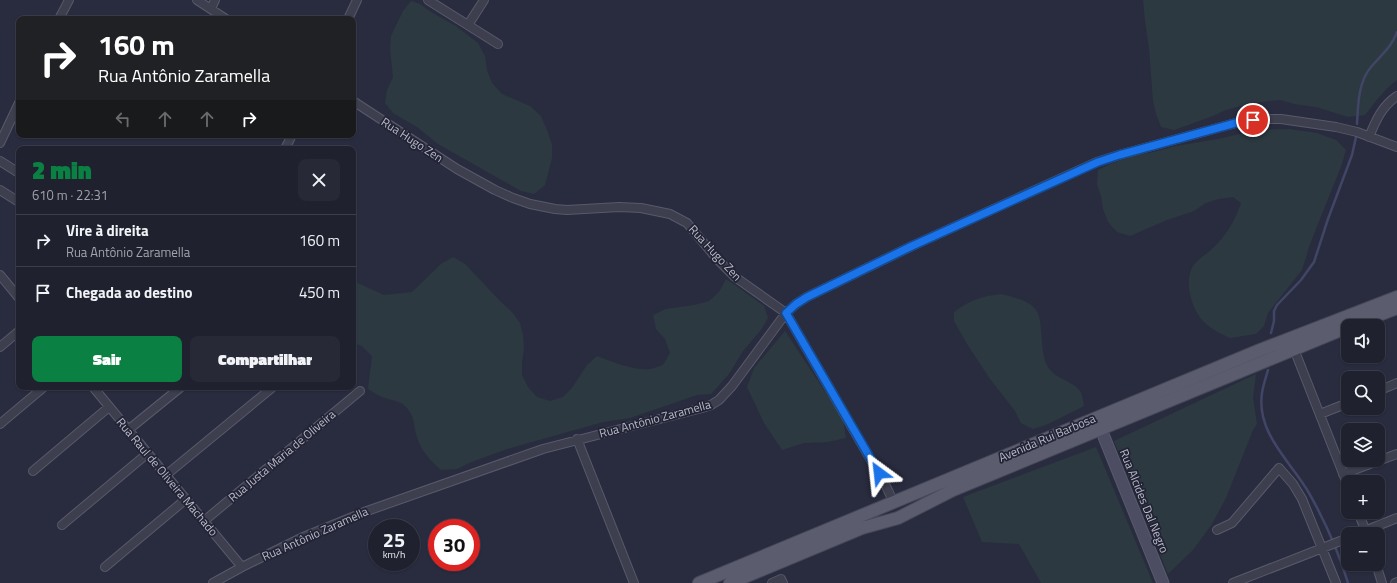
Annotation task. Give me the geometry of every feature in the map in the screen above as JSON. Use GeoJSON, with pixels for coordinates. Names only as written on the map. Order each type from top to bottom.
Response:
{"type":"FeatureCollection","features":[{"type":"Feature","properties":{"kind":"main road","name":"Avenida Rui Barbosa"},"geometry":{"type":"LineString","coordinates":[[1254,359],[1276,343],[1397,297]]}},
{"type":"Feature","properties":{"kind":"main road","name":"Avenida Rui Barbosa"},"geometry":{"type":"LineString","coordinates":[[1368,319],[1397,308]]}},
{"type":"Feature","properties":{"kind":"main road","name":"Avenida Rui Barbosa"},"geometry":{"type":"LineString","coordinates":[[699,583],[895,500],[1099,423],[1254,359],[1281,354],[1341,329]]}},
{"type":"Feature","properties":{"kind":"main road","name":"Avenida Rui Barbosa"},"geometry":{"type":"LineString","coordinates":[[730,583],[862,528],[900,517],[953,490],[1099,423]]}},
{"type":"Feature","properties":{"kind":"main road","name":"Rua Alcides Dal Negro"},"geometry":{"type":"LineString","coordinates":[[1099,423],[1163,583]]}},
{"type":"Feature","properties":{"kind":"main road"},"geometry":{"type":"LineString","coordinates":[[895,500],[903,502],[906,507],[906,510],[900,517]]}},
{"type":"Feature","properties":{"kind":"street"},"geometry":{"type":"LineString","coordinates":[[60,16],[68,0]]}},
{"type":"Feature","properties":{"kind":"street"},"geometry":{"type":"LineString","coordinates":[[197,0],[222,16]]}},
{"type":"Feature","properties":{"kind":"street"},"geometry":{"type":"LineString","coordinates":[[211,9],[216,0]]}},
{"type":"Feature","properties":{"kind":"street"},"geometry":{"type":"LineString","coordinates":[[349,16],[357,0]]}},
{"type":"Feature","properties":{"kind":"street"},"geometry":{"type":"LineString","coordinates":[[428,0],[498,44]]}},
{"type":"Feature","properties":{"kind":"street"},"geometry":{"type":"LineString","coordinates":[[468,25],[484,0]]}},
{"type":"Feature","properties":{"kind":"street"},"geometry":{"type":"LineString","coordinates":[[1369,136],[1378,115],[1383,108],[1397,96]]}},
{"type":"Feature","properties":{"kind":"street","name":"Rua Hugo Zen"},"geometry":{"type":"LineString","coordinates":[[356,103],[457,169],[495,190],[530,204],[567,210],[629,207],[656,210],[680,218],[692,228],[718,260],[735,277],[786,313],[895,500]]}},
{"type":"Feature","properties":{"kind":"street"},"geometry":{"type":"LineString","coordinates":[[0,143],[16,109]]}},
{"type":"Feature","properties":{"kind":"street","name":"Rua Antônio Zaramella"},"geometry":{"type":"LineString","coordinates":[[214,583],[242,567],[301,538],[368,511],[543,449],[711,405],[726,394],[786,313],[807,297],[888,257],[1091,165],[1119,155],[1243,121],[1262,119],[1281,119],[1336,127],[1350,130],[1397,146]]}},
{"type":"Feature","properties":{"kind":"street"},"geometry":{"type":"LineString","coordinates":[[0,161],[16,170]]}},
{"type":"Feature","properties":{"kind":"street"},"geometry":{"type":"LineString","coordinates":[[0,190],[16,200]]}},
{"type":"Feature","properties":{"kind":"street"},"geometry":{"type":"LineString","coordinates":[[0,275],[16,294]]}},
{"type":"Feature","properties":{"kind":"street"},"geometry":{"type":"LineString","coordinates":[[0,346],[16,333]]}},
{"type":"Feature","properties":{"kind":"street"},"geometry":{"type":"LineString","coordinates":[[1294,349],[1343,474],[1397,454]]}},
{"type":"Feature","properties":{"kind":"street"},"geometry":{"type":"LineString","coordinates":[[1385,388],[1397,383]]}},
{"type":"Feature","properties":{"kind":"street"},"geometry":{"type":"LineString","coordinates":[[0,424],[40,390]]}},
{"type":"Feature","properties":{"kind":"street","name":"Rua Raul de Oliveira Machado"},"geometry":{"type":"LineString","coordinates":[[95,390],[242,567]]}},
{"type":"Feature","properties":{"kind":"street"},"geometry":{"type":"LineString","coordinates":[[128,430],[177,390]]}},
{"type":"Feature","properties":{"kind":"street"},"geometry":{"type":"LineString","coordinates":[[166,475],[268,390]]}},
{"type":"Feature","properties":{"kind":"street","name":"Rua Justa Maria de Oliveira"},"geometry":{"type":"LineString","coordinates":[[204,521],[360,391]]}},
{"type":"Feature","properties":{"kind":"street"},"geometry":{"type":"LineString","coordinates":[[1320,414],[1341,406]]}},
{"type":"Feature","properties":{"kind":"street"},"geometry":{"type":"LineString","coordinates":[[33,471],[109,407]]}},
{"type":"Feature","properties":{"kind":"street"},"geometry":{"type":"LineString","coordinates":[[577,439],[634,583]]}},
{"type":"Feature","properties":{"kind":"street"},"geometry":{"type":"LineString","coordinates":[[62,525],[148,453]]}},
{"type":"Feature","properties":{"kind":"street"},"geometry":{"type":"LineString","coordinates":[[1217,530],[1234,521],[1279,468],[1298,491],[1325,547],[1336,583]]}},
{"type":"Feature","properties":{"kind":"street"},"geometry":{"type":"LineString","coordinates":[[105,567],[186,499]]}},
{"type":"Feature","properties":{"kind":"street"},"geometry":{"type":"LineString","coordinates":[[1377,527],[1397,518]]}},
{"type":"Feature","properties":{"kind":"street"},"geometry":{"type":"LineString","coordinates":[[1233,583],[1341,540]]}},
{"type":"Feature","properties":{"kind":"street"},"geometry":{"type":"LineString","coordinates":[[1378,571],[1382,583]]}},
{"type":"Feature","properties":{"kind":"street"},"geometry":{"type":"LineString","coordinates":[[772,583],[781,579],[783,583]]}},
{"type":"Feature","properties":{"kind":"shaded area"},"geometry":{"type":"Polygon","coordinates":[[[1143,0],[1397,0],[1397,80],[1384,92],[1365,115],[1348,117],[1316,107],[1294,104],[1280,100],[1252,103],[1226,110],[1174,130],[1161,127],[1153,101],[1149,48],[1143,0]]]}},
{"type":"Feature","properties":{"kind":"shaded area"},"geometry":{"type":"Polygon","coordinates":[[[411,1],[420,4],[456,26],[478,43],[485,56],[487,70],[492,83],[502,94],[530,106],[541,116],[552,144],[552,158],[545,185],[534,194],[521,191],[438,144],[417,127],[393,113],[385,103],[387,90],[393,77],[390,49],[391,36],[403,11],[411,1]]]}},
{"type":"Feature","properties":{"kind":"shaded area"},"geometry":{"type":"Polygon","coordinates":[[[1289,129],[1317,133],[1336,140],[1346,150],[1342,164],[1310,244],[1302,270],[1268,313],[1264,326],[1256,334],[1230,338],[1210,327],[1200,317],[1190,296],[1189,282],[1192,268],[1217,244],[1226,233],[1236,216],[1241,203],[1233,197],[1219,199],[1206,203],[1194,211],[1167,220],[1130,236],[1117,232],[1108,222],[1097,184],[1098,170],[1135,155],[1176,146],[1218,139],[1257,130],[1289,129]]]}},
{"type":"Feature","properties":{"kind":"shaded area"},"geometry":{"type":"Polygon","coordinates":[[[453,257],[465,264],[512,312],[520,323],[523,335],[524,349],[522,375],[528,387],[537,397],[550,401],[563,397],[572,388],[587,365],[597,356],[624,366],[638,369],[651,369],[663,365],[670,353],[665,339],[656,329],[653,315],[666,309],[709,301],[719,292],[726,279],[764,306],[768,318],[761,330],[743,351],[729,374],[711,394],[697,395],[630,418],[603,422],[507,449],[457,469],[441,470],[429,458],[420,445],[412,417],[407,408],[399,402],[382,397],[368,389],[372,356],[362,346],[356,344],[356,282],[384,295],[412,292],[441,264],[453,257]]]}},
{"type":"Feature","properties":{"kind":"shaded area"},"geometry":{"type":"Polygon","coordinates":[[[1001,294],[1025,301],[1036,310],[1040,321],[1043,353],[1048,367],[1055,375],[1077,387],[1082,394],[1084,406],[1046,425],[1033,429],[1021,423],[1015,411],[990,379],[967,344],[954,321],[954,312],[970,302],[988,296],[1001,294]]]}},
{"type":"Feature","properties":{"kind":"shaded area"},"geometry":{"type":"Polygon","coordinates":[[[785,331],[843,419],[846,438],[828,442],[804,443],[782,450],[764,423],[747,387],[754,368],[785,331]]]}},
{"type":"Feature","properties":{"kind":"shaded area"},"geometry":{"type":"Polygon","coordinates":[[[1256,374],[1253,398],[1257,424],[1253,430],[1226,498],[1212,524],[1193,550],[1168,574],[1114,441],[1256,374]]]}},
{"type":"Feature","properties":{"kind":"shaded area"},"geometry":{"type":"Polygon","coordinates":[[[1096,447],[1153,583],[1041,583],[1019,544],[982,542],[963,497],[1096,447]]]}},
{"type":"Feature","properties":{"kind":"waterway"},"geometry":{"type":"LineString","coordinates":[[1357,124],[1363,80],[1371,67],[1389,47],[1397,32]]}},
{"type":"Feature","properties":{"kind":"waterway"},"geometry":{"type":"LineString","coordinates":[[1271,333],[1274,321],[1274,311],[1277,305],[1301,280],[1314,262],[1352,155],[1356,137]]}},
{"type":"Feature","properties":{"kind":"waterway"},"geometry":{"type":"LineString","coordinates":[[1268,370],[1262,393],[1264,421],[1276,446],[1302,481],[1321,515],[1336,548],[1348,583]]}},
{"type":"Feature","properties":{"kind":"route"},"geometry":{"type":"LineString","coordinates":[[879,473],[786,313],[807,297],[888,257],[1098,162],[1243,121],[1253,120]]}}]}
